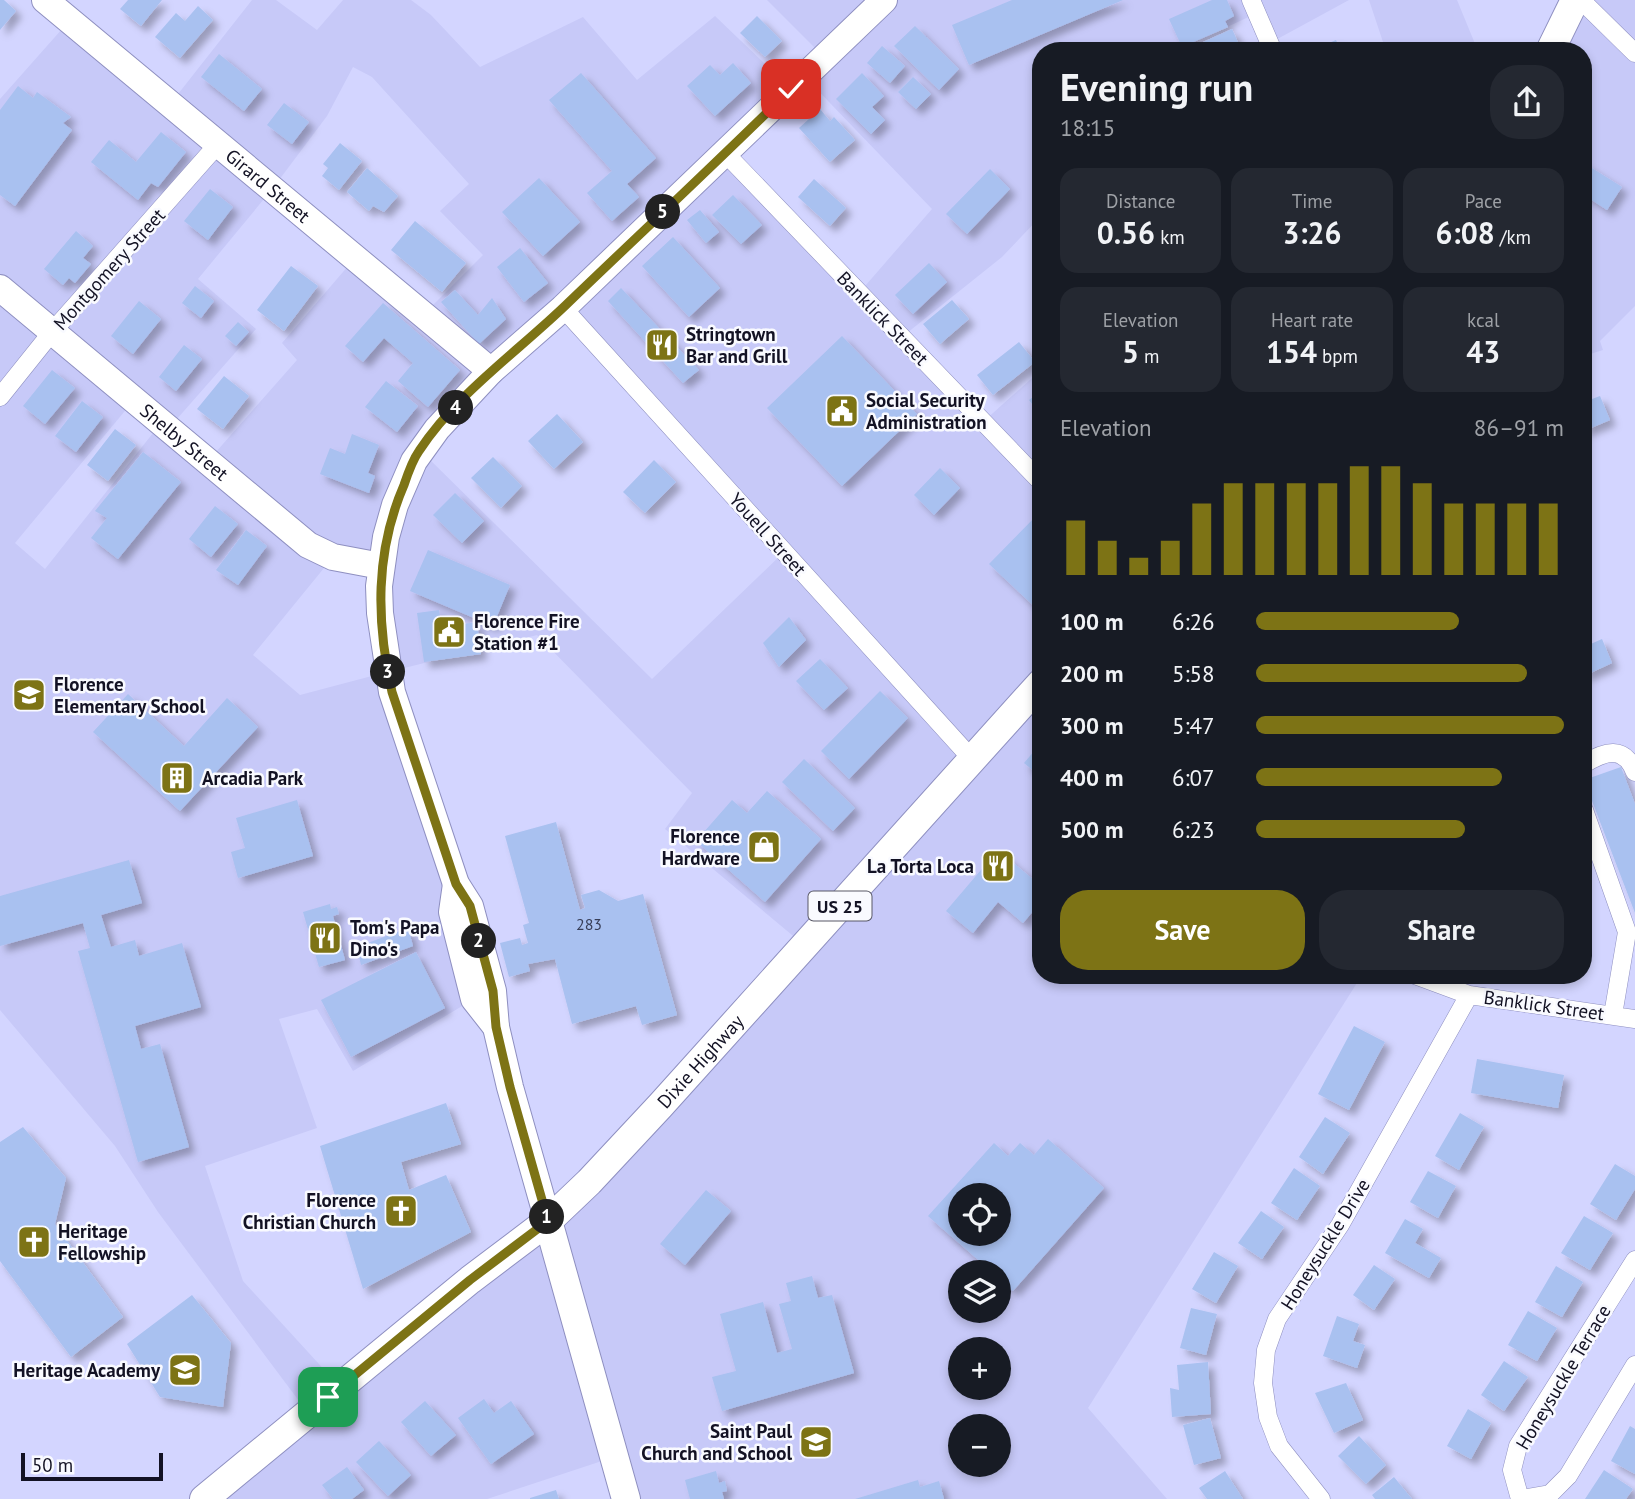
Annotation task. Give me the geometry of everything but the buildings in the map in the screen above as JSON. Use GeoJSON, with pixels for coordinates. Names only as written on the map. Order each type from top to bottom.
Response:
{"type":"FeatureCollection","features":[{"type":"Feature","properties":{"kind":"main road"},"geometry":{"type":"LineString","coordinates":[[1554,42],[1575,0]]}},
{"type":"Feature","properties":{"kind":"main road","name":"Dixie Highway"},"geometry":{"type":"LineString","coordinates":[[204,1499],[470,1280],[548,1221],[589,1182],[1032,692]]}},
{"type":"Feature","properties":{"kind":"main road"},"geometry":{"type":"LineString","coordinates":[[548,1221],[626,1499]]}},
{"type":"Feature","properties":{"kind":"street","name":"Girard Street"},"geometry":{"type":"LineString","coordinates":[[45,0],[491,371]]}},
{"type":"Feature","properties":{"kind":"street"},"geometry":{"type":"LineString","coordinates":[[548,1221],[496,1027],[474,999],[452,912],[456,884],[392,692],[380,613],[381,566],[386,537],[395,505],[420,450],[452,411],[491,371],[564,308],[884,0]]}},
{"type":"Feature","properties":{"kind":"street"},"geometry":{"type":"LineString","coordinates":[[1251,0],[1269,42]]}},
{"type":"Feature","properties":{"kind":"street"},"geometry":{"type":"LineString","coordinates":[[1581,0],[1635,52]]}},
{"type":"Feature","properties":{"kind":"street","name":"Montgomery Street"},"geometry":{"type":"LineString","coordinates":[[0,397],[52,332],[219,143]]}},
{"type":"Feature","properties":{"kind":"street","name":"Banklick Street"},"geometry":{"type":"LineString","coordinates":[[725,153],[1032,473]]}},
{"type":"Feature","properties":{"kind":"street","name":"Shelby Street"},"geometry":{"type":"LineString","coordinates":[[0,288],[308,545],[333,557],[381,566]]}},
{"type":"Feature","properties":{"kind":"street","name":"Youell Street"},"geometry":{"type":"LineString","coordinates":[[564,308],[972,759]]}},
{"type":"Feature","properties":{"kind":"street"},"geometry":{"type":"LineString","coordinates":[[1592,760],[1609,753],[1622,754],[1630,761],[1635,772]]}},
{"type":"Feature","properties":{"kind":"street"},"geometry":{"type":"LineString","coordinates":[[1592,830],[1631,930],[1613,1015]]}},
{"type":"Feature","properties":{"kind":"street","name":"Banklick Street"},"geometry":{"type":"LineString","coordinates":[[1439,984],[1469,995],[1635,1018]]}},
{"type":"Feature","properties":{"kind":"street","name":"Honeysuckle Drive"},"geometry":{"type":"LineString","coordinates":[[1321,1499],[1279,1446],[1263,1383],[1266,1350],[1277,1319],[1340,1225],[1469,995]]}},
{"type":"Feature","properties":{"kind":"street","name":"Honeysuckle Terrace"},"geometry":{"type":"LineString","coordinates":[[1635,1260],[1518,1446],[1512,1470],[1521,1499],[1550,1494],[1568,1476],[1635,1365]]}},
{"type":"Feature","properties":{"kind":"shaded area"},"geometry":{"type":"Polygon","coordinates":[[[252,0],[276,0],[317,30],[343,0],[411,0],[431,15],[480,67],[583,17],[637,80],[715,16],[791,89],[725,153],[859,293],[932,209],[804,76],[824,57],[767,0],[1349,0],[1272,42],[1257,13],[1195,42],[1032,42],[1032,225],[1002,257],[902,337],[983,422],[1032,378],[1032,984],[1356,984],[1088,1408],[1167,1499],[626,1499],[614,1457],[487,1499],[204,1499],[308,1413],[158,1212],[115,1146],[0,1010],[0,99],[70,20],[171,103],[252,0]],[[353,67],[327,116],[273,188],[198,279],[256,329],[169,428],[208,461],[297,360],[282,343],[355,258],[423,315],[483,255],[440,211],[469,184],[372,77],[353,67]],[[564,308],[420,450],[652,679],[784,552],[564,308]],[[134,400],[15,543],[45,569],[161,423],[134,400]],[[333,557],[253,655],[300,695],[387,672],[381,567],[333,557]],[[537,635],[388,672],[474,999],[353,1071],[317,1009],[279,1019],[317,1128],[205,1166],[243,1281],[340,1387],[548,1221],[804,945],[665,829],[692,793],[537,635]]]}},
{"type":"Feature","properties":{"kind":"shaded area"},"geometry":{"type":"Polygon","coordinates":[[[1369,0],[1457,0],[1474,42],[1383,42],[1369,0]]]}},
{"type":"Feature","properties":{"kind":"shaded area"},"geometry":{"type":"Polygon","coordinates":[[[1575,0],[1635,0],[1635,306],[1600,341],[1603,350],[1592,353],[1592,42],[1555,42],[1575,0]]]}},
{"type":"Feature","properties":{"kind":"place","name":"Stringtown Bar and Grill"},"geometry":{"type":"Point","coordinates":[662,345]}},
{"type":"Feature","properties":{"kind":"place","name":"Social Security Administration"},"geometry":{"type":"Point","coordinates":[842,411]}},
{"type":"Feature","properties":{"kind":"place","name":"Florence Fire Station #1"},"geometry":{"type":"Point","coordinates":[449,632]}},
{"type":"Feature","properties":{"kind":"place","name":"Florence Elementary School"},"geometry":{"type":"Point","coordinates":[29,695]}},
{"type":"Feature","properties":{"kind":"place","name":"Arcadia Park"},"geometry":{"type":"Point","coordinates":[177,778]}},
{"type":"Feature","properties":{"kind":"place","name":"Florence Hardware"},"geometry":{"type":"Point","coordinates":[764,847]}},
{"type":"Feature","properties":{"kind":"place","name":"La Torta Loca"},"geometry":{"type":"Point","coordinates":[998,866]}},
{"type":"Feature","properties":{"kind":"place","name":"Tom's Papa Dino's"},"geometry":{"type":"Point","coordinates":[325,938]}},
{"type":"Feature","properties":{"kind":"place","name":"Florence Christian Church"},"geometry":{"type":"Point","coordinates":[401,1211]}},
{"type":"Feature","properties":{"kind":"place","name":"Heritage Fellowship"},"geometry":{"type":"Point","coordinates":[34,1242]}},
{"type":"Feature","properties":{"kind":"place","name":"Heritage Academy"},"geometry":{"type":"Point","coordinates":[185,1370]}},
{"type":"Feature","properties":{"kind":"place","name":"Saint Paul Church and School"},"geometry":{"type":"Point","coordinates":[816,1442]}},
{"type":"Feature","properties":{"kind":"route"},"geometry":{"type":"LineString","coordinates":[[328,1397],[470,1280],[548,1221],[510,1087],[496,1027],[493,991],[470,906],[456,884],[392,692],[380,613],[379,586],[386,537],[395,505],[420,450],[452,411],[509,355],[564,308],[791,89]]}}]}
